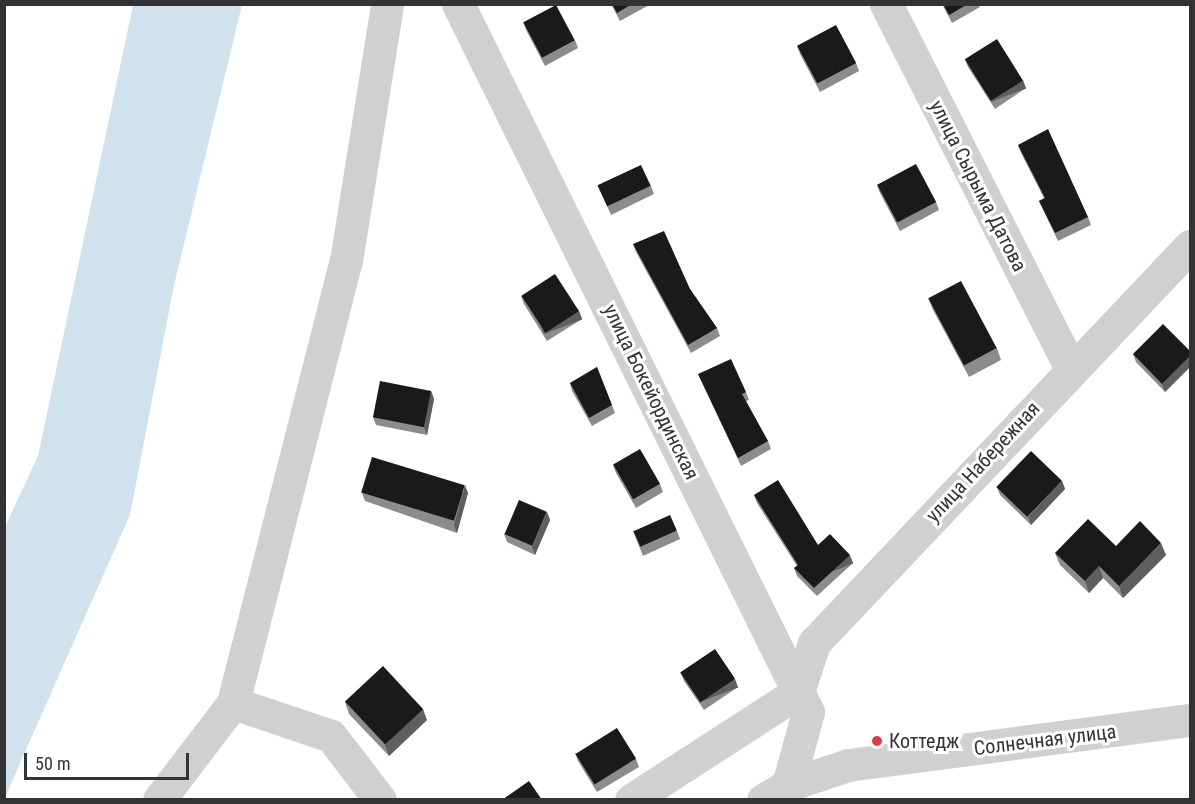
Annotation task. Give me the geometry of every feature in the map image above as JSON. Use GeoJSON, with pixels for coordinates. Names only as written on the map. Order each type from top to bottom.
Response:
{"type":"FeatureCollection","features":[{"type":"Feature","properties":{"kind":"street"},"geometry":{"type":"LineString","coordinates":[[159,800],[233,703],[346,261],[387,4]]}},
{"type":"Feature","properties":{"kind":"street","name":"улица Бокейординская"},"geometry":{"type":"LineString","coordinates":[[458,4],[808,712],[776,792]]}},
{"type":"Feature","properties":{"kind":"street","name":"улица Сырыма Датова"},"geometry":{"type":"LineString","coordinates":[[886,4],[1071,368]]}},
{"type":"Feature","properties":{"kind":"street","name":"улица Набережная"},"geometry":{"type":"LineString","coordinates":[[798,692],[814,643],[1071,368],[1191,246]]}},
{"type":"Feature","properties":{"kind":"street"},"geometry":{"type":"LineString","coordinates":[[631,800],[798,692]]}},
{"type":"Feature","properties":{"kind":"street"},"geometry":{"type":"LineString","coordinates":[[233,703],[331,736],[380,800]]}},
{"type":"Feature","properties":{"kind":"street","name":"Солнечная улица"},"geometry":{"type":"LineString","coordinates":[[776,792],[848,765],[1191,720]]}},
{"type":"Feature","properties":{"kind":"water"},"geometry":{"type":"Polygon","coordinates":[[[133,5],[242,5],[174,285],[130,515],[5,797],[5,527],[38,456],[133,5]]]}},
{"type":"Feature","properties":{"kind":"building"},"geometry":{"type":"Polygon","coordinates":[[[612,4],[632,4],[617,13],[612,4]]]}},
{"type":"Feature","properties":{"kind":"building"},"geometry":{"type":"Polygon","coordinates":[[[943,4],[968,4],[949,15],[943,4]]]}},
{"type":"Feature","properties":{"kind":"building"},"geometry":{"type":"Polygon","coordinates":[[[556,5],[575,40],[542,58],[523,22],[556,5]]]}},
{"type":"Feature","properties":{"kind":"building"},"geometry":{"type":"Polygon","coordinates":[[[836,25],[856,63],[817,84],[797,46],[836,25]]]}},
{"type":"Feature","properties":{"kind":"building"},"geometry":{"type":"Polygon","coordinates":[[[997,39],[1023,81],[991,101],[965,59],[997,39]]]}},
{"type":"Feature","properties":{"kind":"building"},"geometry":{"type":"Polygon","coordinates":[[[1048,129],[1088,217],[1055,233],[1039,201],[1045,198],[1018,145],[1048,129]]]}},
{"type":"Feature","properties":{"kind":"building"},"geometry":{"type":"Polygon","coordinates":[[[916,164],[936,202],[897,223],[877,185],[916,164]]]}},
{"type":"Feature","properties":{"kind":"building"},"geometry":{"type":"Polygon","coordinates":[[[641,165],[651,186],[607,206],[597,185],[641,165]]]}},
{"type":"Feature","properties":{"kind":"building"},"geometry":{"type":"Polygon","coordinates":[[[664,231],[690,289],[717,328],[688,345],[633,244],[664,231]]]}},
{"type":"Feature","properties":{"kind":"building"},"geometry":{"type":"Polygon","coordinates":[[[555,274],[579,311],[545,333],[521,296],[555,274]]]}},
{"type":"Feature","properties":{"kind":"building"},"geometry":{"type":"Polygon","coordinates":[[[961,281],[997,348],[964,365],[928,298],[961,281]]]}},
{"type":"Feature","properties":{"kind":"building"},"geometry":{"type":"Polygon","coordinates":[[[1163,324],[1191,352],[1191,355],[1162,384],[1133,354],[1163,324]]]}},
{"type":"Feature","properties":{"kind":"building"},"geometry":{"type":"Polygon","coordinates":[[[731,359],[746,392],[742,394],[768,441],[738,458],[698,374],[731,359]]]}},
{"type":"Feature","properties":{"kind":"building"},"geometry":{"type":"Polygon","coordinates":[[[597,367],[612,405],[589,418],[570,383],[597,367]]]}},
{"type":"Feature","properties":{"kind":"building"},"geometry":{"type":"Polygon","coordinates":[[[380,381],[431,391],[424,427],[373,417],[380,381]]]}},
{"type":"Feature","properties":{"kind":"building"},"geometry":{"type":"Polygon","coordinates":[[[640,449],[660,484],[633,499],[613,464],[640,449]]]}},
{"type":"Feature","properties":{"kind":"building"},"geometry":{"type":"Polygon","coordinates":[[[1031,451],[1062,481],[1027,517],[996,487],[1031,451]]]}},
{"type":"Feature","properties":{"kind":"building"},"geometry":{"type":"Polygon","coordinates":[[[372,457],[465,485],[454,521],[361,492],[372,457]]]}},
{"type":"Feature","properties":{"kind":"building"},"geometry":{"type":"Polygon","coordinates":[[[778,480],[818,545],[830,534],[850,555],[814,588],[794,568],[798,565],[754,495],[778,480]]]}},
{"type":"Feature","properties":{"kind":"building"},"geometry":{"type":"Polygon","coordinates":[[[519,500],[547,512],[532,546],[505,534],[519,500]]]}},
{"type":"Feature","properties":{"kind":"building"},"geometry":{"type":"Polygon","coordinates":[[[670,515],[677,531],[640,547],[633,531],[670,515]]]}},
{"type":"Feature","properties":{"kind":"building"},"geometry":{"type":"Polygon","coordinates":[[[1088,519],[1116,546],[1140,521],[1161,543],[1119,586],[1099,566],[1085,581],[1055,553],[1088,519]]]}},
{"type":"Feature","properties":{"kind":"building"},"geometry":{"type":"Polygon","coordinates":[[[715,649],[735,679],[700,702],[680,672],[715,649]]]}},
{"type":"Feature","properties":{"kind":"building"},"geometry":{"type":"Polygon","coordinates":[[[383,666],[423,709],[385,745],[345,701],[383,666]]]}},
{"type":"Feature","properties":{"kind":"building"},"geometry":{"type":"Polygon","coordinates":[[[617,728],[636,759],[595,784],[575,754],[617,728]]]}},
{"type":"Feature","properties":{"kind":"building"},"geometry":{"type":"Polygon","coordinates":[[[529,781],[542,800],[502,800],[529,781]]]}},
{"type":"Feature","properties":{"kind":"place","name":"Коттедж"},"geometry":{"type":"Point","coordinates":[877,741]}}]}
